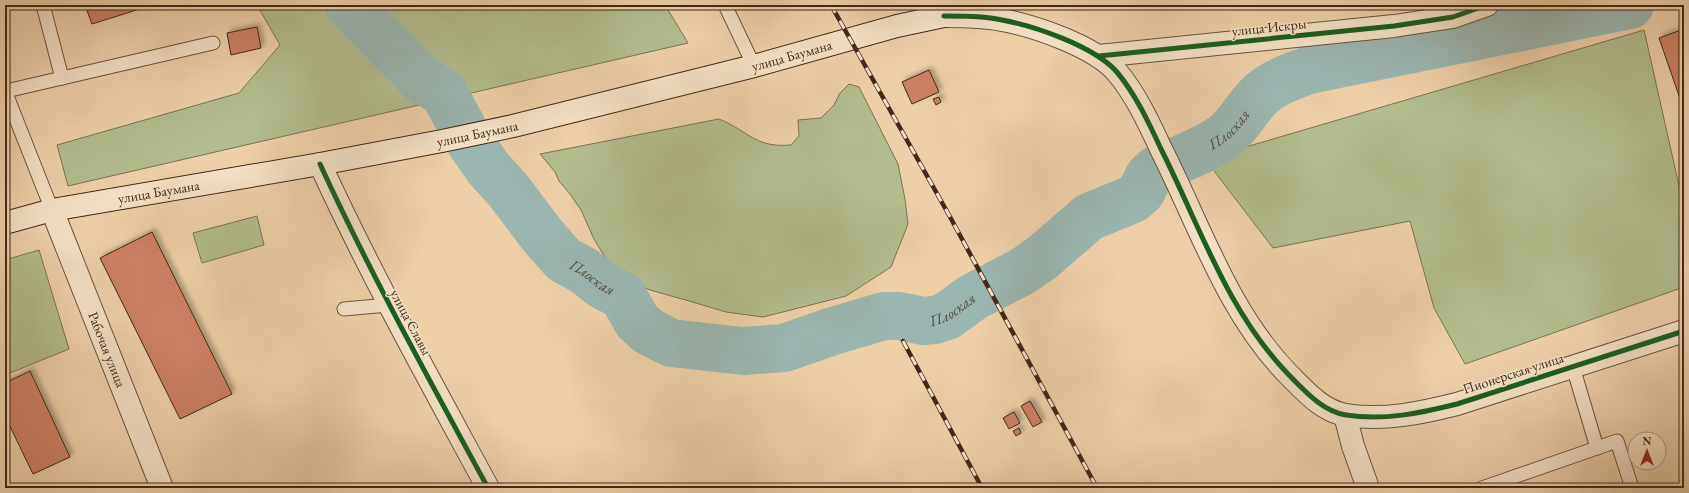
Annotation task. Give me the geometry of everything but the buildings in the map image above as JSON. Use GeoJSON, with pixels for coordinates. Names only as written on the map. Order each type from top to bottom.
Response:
{"type":"FeatureCollection","features":[{"type":"Feature","properties":{"kind":"street","name":"улица Искры"},"geometry":{"type":"LineString","coordinates":[[1099,56],[1394,26],[1453,17],[1487,5]]}},
{"type":"Feature","properties":{"kind":"street","name":"улица Баумана"},"geometry":{"type":"LineString","coordinates":[[5,223],[52,210],[320,164],[513,126],[754,66],[938,11],[1003,20],[1078,45],[1099,56],[1116,71],[1132,95],[1177,180]]}},
{"type":"Feature","properties":{"kind":"street","name":"улица Славы"},"geometry":{"type":"LineString","coordinates":[[320,164],[350,231],[388,305],[488,488]]}},
{"type":"Feature","properties":{"kind":"street","name":"Пионерская улица"},"geometry":{"type":"LineString","coordinates":[[1177,180],[1234,303],[1254,335],[1277,363],[1305,391],[1323,406],[1345,415],[1386,418],[1420,413],[1457,404],[1684,331]]}},
{"type":"Feature","properties":{"kind":"street","name":"Рабочая улица"},"geometry":{"type":"LineString","coordinates":[[52,210],[162,488]]}},
{"type":"Feature","properties":{"kind":"street"},"geometry":{"type":"LineString","coordinates":[[1345,415],[1353,446],[1368,488]]}},
{"type":"Feature","properties":{"kind":"lane"},"geometry":{"type":"LineString","coordinates":[[43,5],[62,78]]}},
{"type":"Feature","properties":{"kind":"lane"},"geometry":{"type":"LineString","coordinates":[[725,5],[754,66]]}},
{"type":"Feature","properties":{"kind":"lane"},"geometry":{"type":"LineString","coordinates":[[52,210],[6,91],[213,43]]}},
{"type":"Feature","properties":{"kind":"lane"},"geometry":{"type":"LineString","coordinates":[[344,309],[388,305]]}},
{"type":"Feature","properties":{"kind":"lane"},"geometry":{"type":"LineString","coordinates":[[1573,367],[1597,448]]}},
{"type":"Feature","properties":{"kind":"lane"},"geometry":{"type":"LineString","coordinates":[[1482,488],[1617,441],[1632,488]]}},
{"type":"Feature","properties":{"kind":"green space"},"geometry":{"type":"Polygon","coordinates":[[[257,5],[665,5],[688,43],[68,186],[57,145],[239,93],[280,45],[257,5]]]}},
{"type":"Feature","properties":{"kind":"green space"},"geometry":{"type":"Polygon","coordinates":[[[1644,30],[1684,208],[1684,287],[1465,364],[1434,308],[1410,221],[1273,248],[1205,159],[1644,30]]]}},
{"type":"Feature","properties":{"kind":"green space"},"geometry":{"type":"Polygon","coordinates":[[[849,84],[859,87],[898,164],[908,224],[891,267],[846,296],[763,317],[726,312],[650,290],[629,280],[608,262],[594,239],[581,210],[559,181],[555,172],[540,154],[719,119],[752,138],[768,144],[791,145],[799,136],[798,120],[821,118],[834,105],[840,93],[849,84]]]}},
{"type":"Feature","properties":{"kind":"green space"},"geometry":{"type":"Polygon","coordinates":[[[257,216],[264,245],[202,263],[193,233],[257,216]]]}},
{"type":"Feature","properties":{"kind":"green space"},"geometry":{"type":"Polygon","coordinates":[[[39,250],[69,349],[5,375],[5,260],[39,250]]]}},
{"type":"Feature","properties":{"kind":"waterway","name":"Плоская"},"geometry":{"type":"LineString","coordinates":[[349,5],[421,79],[444,93],[470,142],[488,168],[508,190],[542,235],[564,260],[583,270],[602,285],[623,296],[637,321],[648,331],[671,343],[743,351],[784,348],[833,331],[884,316],[899,316],[923,321],[935,320],[947,316],[973,297],[1023,271],[1043,257],[1089,217],[1133,199],[1141,192],[1149,176],[1157,169],[1202,150],[1226,135],[1258,97],[1270,87],[1293,76],[1309,70],[1630,5]]}},
{"type":"Feature","properties":{"kind":"railway"},"geometry":{"type":"LineString","coordinates":[[831,5],[949,215],[1097,488]]}},
{"type":"Feature","properties":{"kind":"railway"},"geometry":{"type":"LineString","coordinates":[[903,341],[982,488]]}},
{"type":"Feature","properties":{"kind":"cycle path"},"geometry":{"type":"LineString","coordinates":[[1099,56],[1394,26],[1453,17],[1487,5]]}},
{"type":"Feature","properties":{"kind":"cycle path"},"geometry":{"type":"LineString","coordinates":[[944,16],[966,16],[1002,20],[1047,32],[1079,45],[1106,62],[1116,71],[1135,98],[1175,178],[1216,267],[1248,323],[1288,374],[1314,399],[1337,413],[1360,417],[1388,417],[1416,413],[1457,404],[1684,331]]}},
{"type":"Feature","properties":{"kind":"cycle path"},"geometry":{"type":"LineString","coordinates":[[320,164],[380,287],[488,488]]}}]}
